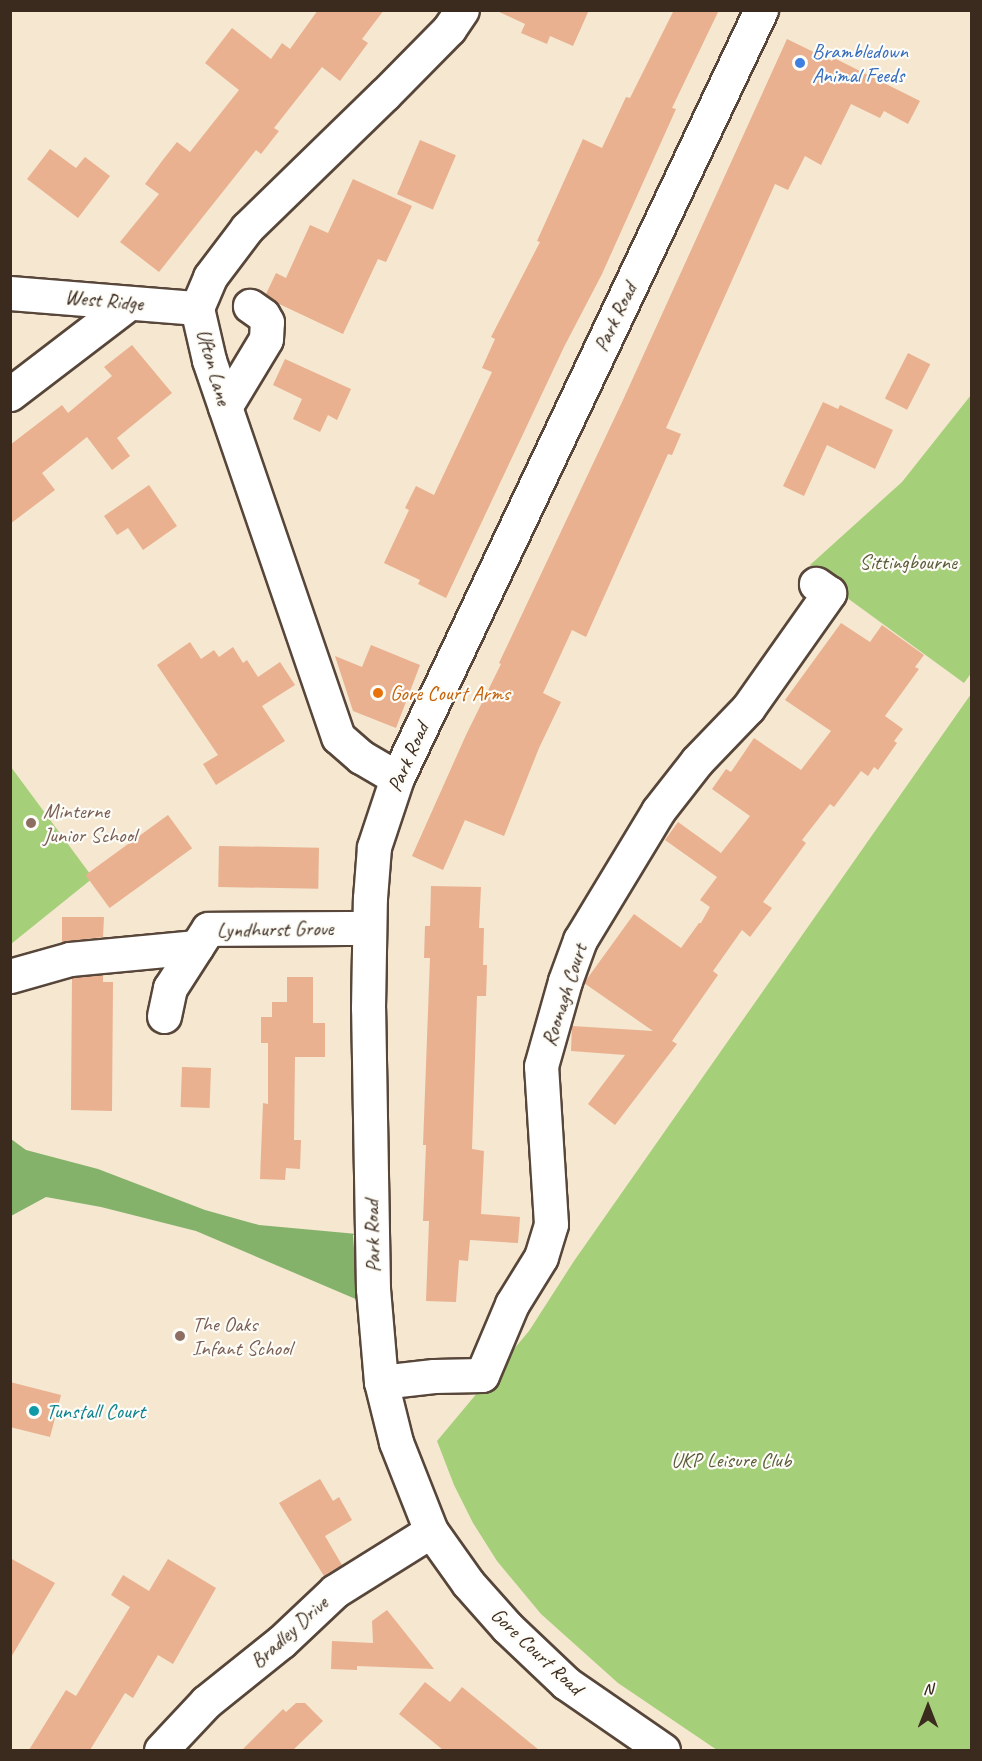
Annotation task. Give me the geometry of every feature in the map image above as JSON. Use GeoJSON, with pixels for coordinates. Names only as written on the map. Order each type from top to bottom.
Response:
{"type":"FeatureCollection","features":[{"type":"Feature","properties":{"kind":"street","name":"Ufton Lane"},"geometry":{"type":"LineString","coordinates":[[397,778],[361,757],[338,737],[208,360],[197,308],[210,277],[247,228],[384,95],[448,29],[462,10]]}},
{"type":"Feature","properties":{"kind":"street","name":"Park Road"},"geometry":{"type":"LineString","coordinates":[[431,1531],[396,1442],[381,1382],[373,1290],[370,1205],[369,928],[374,847],[397,778],[761,10]]}},
{"type":"Feature","properties":{"kind":"street","name":"West Ridge"},"geometry":{"type":"LineString","coordinates":[[10,293],[197,308]]}},
{"type":"Feature","properties":{"kind":"street"},"geometry":{"type":"LineString","coordinates":[[10,394],[129,303]]}},
{"type":"Feature","properties":{"kind":"street"},"geometry":{"type":"LineString","coordinates":[[225,407],[266,339],[267,322],[263,315],[250,306]]}},
{"type":"Feature","properties":{"kind":"street","name":"Roonagh Court"},"geometry":{"type":"LineString","coordinates":[[381,1382],[434,1376],[482,1375],[512,1304],[541,1257],[551,1224],[541,1066],[565,981],[580,940],[658,811],[697,761],[748,708],[829,593],[816,584]]}},
{"type":"Feature","properties":{"kind":"street","name":"Lyndhurst Grove"},"geometry":{"type":"LineString","coordinates":[[164,1016],[170,988],[208,929],[369,928]]}},
{"type":"Feature","properties":{"kind":"street"},"geometry":{"type":"LineString","coordinates":[[10,976],[70,958],[196,947]]}},
{"type":"Feature","properties":{"kind":"street","name":"Bradley Drive"},"geometry":{"type":"LineString","coordinates":[[161,1750],[206,1702],[281,1642],[335,1591],[431,1531]]}},
{"type":"Feature","properties":{"kind":"street","name":"Gore Court Road"},"geometry":{"type":"LineString","coordinates":[[431,1531],[468,1583],[507,1627],[558,1675],[663,1750]]}},
{"type":"Feature","properties":{"kind":"green space","name":"Sittingbourne"},"geometry":{"type":"Polygon","coordinates":[[[971,395],[972,672],[964,683],[850,600],[810,565],[902,482],[971,395]]]}},
{"type":"Feature","properties":{"kind":"green space","name":"UKP Leisure Club"},"geometry":{"type":"Polygon","coordinates":[[[971,694],[971,1750],[717,1750],[618,1683],[541,1614],[497,1561],[473,1523],[454,1485],[437,1441],[529,1331],[574,1261],[971,694]]]}},
{"type":"Feature","properties":{"kind":"green space","name":"Minterne Junior School"},"geometry":{"type":"Polygon","coordinates":[[[11,767],[93,878],[11,944],[11,767]]]}},
{"type":"Feature","properties":{"kind":"green space"},"geometry":{"type":"Polygon","coordinates":[[[11,1139],[26,1150],[98,1169],[205,1210],[259,1225],[357,1234],[353,1235],[358,1300],[196,1231],[101,1207],[46,1197],[11,1216],[11,1139]]]}},
{"type":"Feature","properties":{"kind":"building"},"geometry":{"type":"Polygon","coordinates":[[[318,10],[384,10],[362,39],[368,43],[340,81],[322,67],[274,128],[279,131],[261,154],[256,150],[159,272],[120,242],[159,194],[145,184],[162,161],[177,142],[190,152],[239,90],[205,63],[232,28],[271,59],[282,43],[290,49],[318,10]]]}},
{"type":"Feature","properties":{"kind":"building"},"geometry":{"type":"Polygon","coordinates":[[[495,10],[589,10],[573,46],[550,36],[547,44],[521,33],[525,24],[495,10]]]}},
{"type":"Feature","properties":{"kind":"building"},"geometry":{"type":"Polygon","coordinates":[[[674,10],[719,10],[672,108],[676,109],[602,274],[564,347],[446,598],[418,584],[420,580],[384,563],[409,510],[405,508],[416,486],[434,495],[492,372],[482,368],[495,339],[491,337],[540,242],[537,241],[583,139],[602,148],[626,97],[630,98],[674,10]]]}},
{"type":"Feature","properties":{"kind":"building"},"geometry":{"type":"Polygon","coordinates":[[[787,39],[832,61],[834,58],[920,101],[908,124],[884,111],[880,118],[851,104],[821,165],[805,156],[788,190],[775,184],[666,428],[681,434],[672,455],[668,454],[586,637],[572,630],[543,693],[561,702],[539,748],[504,836],[465,820],[443,870],[412,856],[787,39]]]}},
{"type":"Feature","properties":{"kind":"building"},"geometry":{"type":"Polygon","coordinates":[[[420,140],[456,155],[433,210],[397,194],[420,140]]]}},
{"type":"Feature","properties":{"kind":"building"},"geometry":{"type":"Polygon","coordinates":[[[50,149],[76,168],[85,157],[110,176],[78,218],[27,179],[50,149]]]}},
{"type":"Feature","properties":{"kind":"building"},"geometry":{"type":"Polygon","coordinates":[[[353,179],[412,206],[386,262],[378,259],[343,334],[277,303],[266,294],[276,273],[286,278],[310,225],[328,233],[353,179]]]}},
{"type":"Feature","properties":{"kind":"building"},"geometry":{"type":"Polygon","coordinates":[[[132,345],[172,393],[117,438],[130,456],[112,470],[87,437],[42,473],[55,490],[10,524],[10,445],[62,405],[68,413],[112,376],[104,367],[132,345]]]}},
{"type":"Feature","properties":{"kind":"building"},"geometry":{"type":"Polygon","coordinates":[[[908,353],[930,364],[907,410],[885,398],[908,353]]]}},
{"type":"Feature","properties":{"kind":"building"},"geometry":{"type":"Polygon","coordinates":[[[285,359],[351,389],[337,420],[328,415],[320,432],[293,419],[302,399],[273,385],[285,359]]]}},
{"type":"Feature","properties":{"kind":"building"},"geometry":{"type":"Polygon","coordinates":[[[823,402],[838,409],[840,405],[893,430],[875,469],[827,445],[804,496],[783,486],[823,402]]]}},
{"type":"Feature","properties":{"kind":"building"},"geometry":{"type":"Polygon","coordinates":[[[149,485],[177,526],[143,550],[128,528],[117,535],[104,516],[149,485]]]}},
{"type":"Feature","properties":{"kind":"building"},"geometry":{"type":"Polygon","coordinates":[[[841,623],[870,642],[882,625],[924,655],[915,667],[919,669],[885,716],[903,729],[894,741],[897,743],[878,770],[874,767],[868,776],[861,771],[834,807],[830,804],[802,840],[806,843],[763,902],[772,908],[750,937],[742,930],[713,971],[718,975],[672,1041],[677,1044],[615,1125],[588,1104],[625,1055],[571,1051],[572,1026],[653,1031],[584,983],[634,914],[681,948],[701,923],[710,907],[700,900],[717,877],[665,840],[678,822],[721,853],[750,816],[712,789],[726,769],[731,772],[754,738],[801,770],[831,731],[785,700],[841,623]]]}},
{"type":"Feature","properties":{"kind":"building"},"geometry":{"type":"Polygon","coordinates":[[[190,642],[201,659],[214,650],[219,657],[233,647],[243,663],[247,660],[258,677],[280,662],[295,685],[262,706],[285,741],[216,785],[203,764],[218,755],[157,665],[190,642]]]}},
{"type":"Feature","properties":{"kind":"building","name":"Gore Court Arms"},"geometry":{"type":"Polygon","coordinates":[[[371,645],[420,665],[396,728],[353,711],[335,656],[362,667],[371,645]]]}},
{"type":"Feature","properties":{"kind":"building"},"geometry":{"type":"Polygon","coordinates":[[[168,815],[192,848],[110,908],[85,875],[168,815]]]}},
{"type":"Feature","properties":{"kind":"building"},"geometry":{"type":"Polygon","coordinates":[[[219,846],[319,848],[318,889],[218,887],[219,846]]]}},
{"type":"Feature","properties":{"kind":"building"},"geometry":{"type":"Polygon","coordinates":[[[431,886],[481,887],[479,928],[484,928],[483,965],[487,965],[486,996],[477,996],[472,1149],[484,1151],[481,1214],[520,1217],[518,1243],[470,1240],[468,1261],[459,1260],[456,1302],[426,1301],[429,1221],[423,1221],[426,1145],[423,1145],[430,958],[424,958],[425,926],[430,926],[431,886]]]}},
{"type":"Feature","properties":{"kind":"building"},"geometry":{"type":"Polygon","coordinates":[[[62,917],[104,917],[103,937],[62,942],[62,917]]]}},
{"type":"Feature","properties":{"kind":"building"},"geometry":{"type":"Polygon","coordinates":[[[103,975],[103,982],[113,982],[112,1111],[71,1110],[72,978],[103,975]]]}},
{"type":"Feature","properties":{"kind":"building"},"geometry":{"type":"Polygon","coordinates":[[[287,977],[313,977],[313,1023],[325,1023],[325,1057],[295,1057],[294,1140],[301,1140],[300,1169],[286,1168],[285,1180],[260,1179],[263,1103],[268,1104],[268,1043],[261,1043],[261,1017],[272,1017],[272,1002],[287,1002],[287,977]]]}},
{"type":"Feature","properties":{"kind":"building"},"geometry":{"type":"Polygon","coordinates":[[[182,1067],[211,1068],[210,1108],[181,1107],[182,1067]]]}},
{"type":"Feature","properties":{"kind":"building","name":"Tunstall Court"},"geometry":{"type":"Polygon","coordinates":[[[10,1382],[61,1395],[50,1437],[10,1427],[10,1382]]]}},
{"type":"Feature","properties":{"kind":"building"},"geometry":{"type":"Polygon","coordinates":[[[320,1479],[333,1501],[339,1497],[352,1520],[325,1536],[342,1565],[324,1576],[279,1503],[320,1479]]]}},
{"type":"Feature","properties":{"kind":"building"},"geometry":{"type":"Polygon","coordinates":[[[10,1558],[55,1583],[10,1659],[10,1558]]]}},
{"type":"Feature","properties":{"kind":"building"},"geometry":{"type":"Polygon","coordinates":[[[168,1559],[216,1588],[173,1664],[158,1655],[133,1698],[125,1693],[90,1750],[29,1750],[66,1690],[76,1696],[130,1607],[111,1595],[123,1575],[149,1591],[168,1559]]]}},
{"type":"Feature","properties":{"kind":"building"},"geometry":{"type":"Polygon","coordinates":[[[387,1610],[434,1669],[357,1666],[357,1670],[331,1669],[332,1641],[373,1643],[372,1621],[387,1610]]]}},
{"type":"Feature","properties":{"kind":"building"},"geometry":{"type":"Polygon","coordinates":[[[425,1682],[450,1702],[462,1687],[539,1750],[443,1750],[399,1714],[425,1682]]]}},
{"type":"Feature","properties":{"kind":"building"},"geometry":{"type":"Polygon","coordinates":[[[296,1703],[305,1703],[323,1721],[293,1750],[242,1750],[283,1709],[286,1712],[296,1703]]]}},
{"type":"Feature","properties":{"kind":"place","name":"Brambledown Animal Feeds"},"geometry":{"type":"Point","coordinates":[800,63]}},
{"type":"Feature","properties":{"kind":"place","name":"Gore Court Arms"},"geometry":{"type":"Point","coordinates":[378,693]}},
{"type":"Feature","properties":{"kind":"place","name":"Minterne Junior School"},"geometry":{"type":"Point","coordinates":[31,823]}},
{"type":"Feature","properties":{"kind":"place","name":"The Oaks Infant School"},"geometry":{"type":"Point","coordinates":[180,1336]}},
{"type":"Feature","properties":{"kind":"place","name":"Tunstall Court"},"geometry":{"type":"Point","coordinates":[34,1411]}}]}
